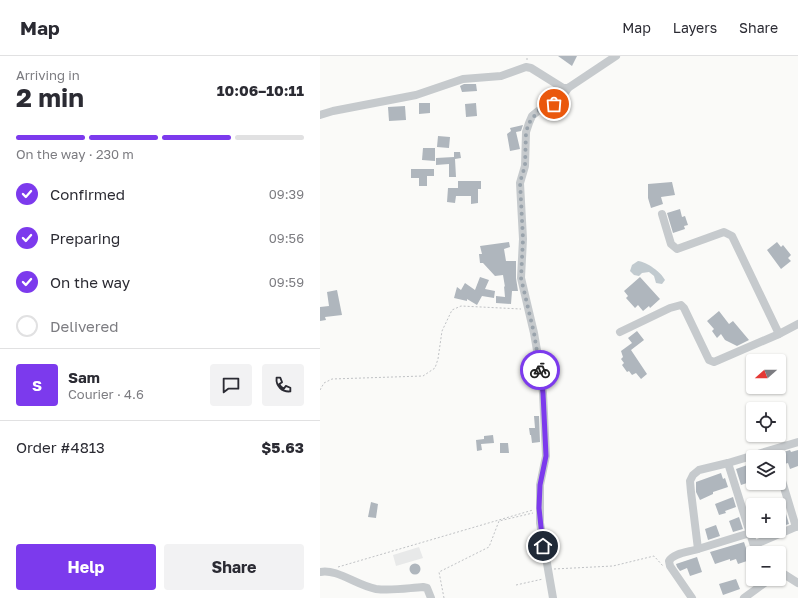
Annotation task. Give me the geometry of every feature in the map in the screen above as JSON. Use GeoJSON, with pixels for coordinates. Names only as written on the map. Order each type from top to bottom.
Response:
{"type":"FeatureCollection","features":[{"type":"Feature","properties":{"kind":"street"},"geometry":{"type":"LineString","coordinates":[[553,598],[547,574],[539,509],[540,485],[546,456],[543,393],[538,356],[522,287],[520,271],[523,239],[520,182],[526,157],[526,132],[532,116],[538,111],[561,99],[568,88],[616,56]]}},
{"type":"Feature","properties":{"kind":"street"},"geometry":{"type":"LineString","coordinates":[[320,115],[333,111],[416,95],[463,79],[501,76],[526,66],[563,88],[568,88]]}},
{"type":"Feature","properties":{"kind":"street"},"geometry":{"type":"LineString","coordinates":[[662,214],[672,244],[677,249],[724,232],[732,236],[779,334]]}},
{"type":"Feature","properties":{"kind":"street"},"geometry":{"type":"LineString","coordinates":[[620,332],[670,308],[681,305],[684,308],[709,360],[714,362],[779,334],[798,324]]}},
{"type":"Feature","properties":{"kind":"street"},"geometry":{"type":"LineString","coordinates":[[782,450],[798,442]]}},
{"type":"Feature","properties":{"kind":"street"},"geometry":{"type":"LineString","coordinates":[[698,549],[690,481],[693,475],[699,470],[746,460]]}},
{"type":"Feature","properties":{"kind":"street"},"geometry":{"type":"LineString","coordinates":[[728,464],[746,520]]}},
{"type":"Feature","properties":{"kind":"street"},"geometry":{"type":"LineString","coordinates":[[757,546],[758,543],[797,526],[785,490]]}},
{"type":"Feature","properties":{"kind":"street"},"geometry":{"type":"LineString","coordinates":[[692,598],[673,571],[669,561],[670,558],[746,534]]}},
{"type":"Feature","properties":{"kind":"street"},"geometry":{"type":"LineString","coordinates":[[323,572],[336,573],[357,584],[376,588],[394,590],[423,587],[427,588],[431,598]]}},
{"type":"Feature","properties":{"kind":"street"},"geometry":{"type":"LineString","coordinates":[[786,575],[798,583]]}},
{"type":"Feature","properties":{"kind":"street"},"geometry":{"type":"LineString","coordinates":[[744,598],[760,586]]}},
{"type":"Feature","properties":{"kind":"path"},"geometry":{"type":"LineString","coordinates":[[320,390],[324,383],[332,379],[422,376],[429,373],[435,368],[438,359],[442,331],[452,310],[455,308],[461,306],[528,309]]}},
{"type":"Feature","properties":{"kind":"path"},"geometry":{"type":"LineString","coordinates":[[323,572],[539,509]]}},
{"type":"Feature","properties":{"kind":"path"},"geometry":{"type":"LineString","coordinates":[[444,598],[439,572],[489,547],[499,521],[539,509]]}},
{"type":"Feature","properties":{"kind":"path"},"geometry":{"type":"LineString","coordinates":[[516,585],[547,574],[613,566],[654,556],[665,569]]}},
{"type":"Feature","properties":{"kind":"shaded area"},"geometry":{"type":"Polygon","coordinates":[[[638,261],[649,265],[657,271],[665,280],[662,284],[656,283],[654,276],[649,272],[642,273],[639,276],[634,275],[630,271],[632,265],[638,261]]]}},
{"type":"Feature","properties":{"kind":"shaded area"},"geometry":{"type":"Polygon","coordinates":[[[419,547],[423,558],[396,566],[393,555],[419,547]]]}},
{"type":"Feature","properties":{"kind":"building"},"geometry":{"type":"Polygon","coordinates":[[[558,56],[577,56],[572,66],[558,56]]]}},
{"type":"Feature","properties":{"kind":"building"},"geometry":{"type":"Polygon","coordinates":[[[464,84],[476,84],[477,91],[462,92],[460,86],[464,84]]]}},
{"type":"Feature","properties":{"kind":"building"},"geometry":{"type":"Polygon","coordinates":[[[419,103],[430,103],[430,113],[419,114],[419,103]]]}},
{"type":"Feature","properties":{"kind":"building"},"geometry":{"type":"Polygon","coordinates":[[[476,103],[477,116],[466,117],[465,104],[476,103]]]}},
{"type":"Feature","properties":{"kind":"building"},"geometry":{"type":"Polygon","coordinates":[[[405,106],[406,120],[389,121],[388,107],[405,106]]]}},
{"type":"Feature","properties":{"kind":"building"},"geometry":{"type":"Polygon","coordinates":[[[523,125],[521,131],[516,132],[520,149],[510,151],[507,134],[511,131],[510,128],[523,125]]]}},
{"type":"Feature","properties":{"kind":"building"},"geometry":{"type":"Polygon","coordinates":[[[438,136],[450,137],[449,148],[437,147],[438,136]]]}},
{"type":"Feature","properties":{"kind":"building"},"geometry":{"type":"Polygon","coordinates":[[[423,148],[435,148],[435,161],[422,160],[423,148]]]}},
{"type":"Feature","properties":{"kind":"building"},"geometry":{"type":"Polygon","coordinates":[[[454,152],[460,152],[461,158],[455,159],[456,177],[449,177],[449,164],[436,165],[436,158],[454,157],[454,152]]]}},
{"type":"Feature","properties":{"kind":"building"},"geometry":{"type":"Polygon","coordinates":[[[411,169],[434,169],[434,176],[427,176],[427,186],[419,186],[419,178],[411,178],[411,169]]]}},
{"type":"Feature","properties":{"kind":"building"},"geometry":{"type":"Polygon","coordinates":[[[458,181],[481,181],[481,189],[478,189],[478,203],[471,204],[471,196],[456,196],[455,203],[447,202],[448,188],[458,188],[458,181]]]}},
{"type":"Feature","properties":{"kind":"building"},"geometry":{"type":"Polygon","coordinates":[[[672,182],[675,195],[661,197],[663,204],[651,208],[648,198],[648,184],[672,182]]]}},
{"type":"Feature","properties":{"kind":"building"},"geometry":{"type":"Polygon","coordinates":[[[680,209],[682,217],[685,216],[688,225],[684,226],[685,229],[673,233],[667,213],[680,209]]]}},
{"type":"Feature","properties":{"kind":"building"},"geometry":{"type":"Polygon","coordinates":[[[509,242],[510,247],[504,249],[506,261],[516,261],[518,291],[512,291],[511,304],[496,303],[496,296],[505,297],[503,275],[495,276],[483,263],[480,263],[479,254],[482,254],[480,246],[509,242]]]}},
{"type":"Feature","properties":{"kind":"building"},"geometry":{"type":"Polygon","coordinates":[[[777,242],[781,247],[783,245],[791,255],[788,258],[791,261],[781,269],[767,250],[777,242]]]}},
{"type":"Feature","properties":{"kind":"building"},"geometry":{"type":"Polygon","coordinates":[[[480,277],[489,280],[485,289],[495,291],[494,298],[482,296],[477,305],[467,299],[467,301],[454,298],[457,287],[461,290],[465,283],[475,290],[480,277]]]}},
{"type":"Feature","properties":{"kind":"building"},"geometry":{"type":"Polygon","coordinates":[[[640,277],[660,299],[650,308],[649,306],[643,311],[638,305],[635,308],[626,298],[628,296],[624,291],[640,277]]]}},
{"type":"Feature","properties":{"kind":"building"},"geometry":{"type":"Polygon","coordinates":[[[337,290],[342,315],[325,317],[326,320],[320,321],[320,307],[329,306],[327,292],[337,290]]]}},
{"type":"Feature","properties":{"kind":"building"},"geometry":{"type":"Polygon","coordinates":[[[719,311],[729,324],[733,321],[749,340],[737,346],[725,340],[721,334],[717,338],[712,331],[714,329],[707,321],[719,311]]]}},
{"type":"Feature","properties":{"kind":"building"},"geometry":{"type":"Polygon","coordinates":[[[637,331],[644,340],[631,350],[647,374],[641,379],[636,373],[632,375],[629,371],[627,372],[622,365],[624,363],[621,359],[623,357],[621,351],[632,343],[628,338],[637,331]]]}},
{"type":"Feature","properties":{"kind":"building"},"geometry":{"type":"Polygon","coordinates":[[[534,416],[539,416],[540,442],[532,443],[529,428],[535,428],[534,416]]]}},
{"type":"Feature","properties":{"kind":"building"},"geometry":{"type":"Polygon","coordinates":[[[493,435],[494,443],[481,444],[482,450],[477,451],[476,440],[484,439],[484,436],[493,435]]]}},
{"type":"Feature","properties":{"kind":"building"},"geometry":{"type":"Polygon","coordinates":[[[500,443],[508,443],[509,453],[500,453],[500,443]]]}},
{"type":"Feature","properties":{"kind":"building"},"geometry":{"type":"Polygon","coordinates":[[[790,450],[791,452],[798,450],[798,466],[790,469],[788,463],[786,464],[786,451],[790,450]]]}},
{"type":"Feature","properties":{"kind":"building"},"geometry":{"type":"Polygon","coordinates":[[[746,465],[746,483],[741,485],[736,469],[746,465]]]}},
{"type":"Feature","properties":{"kind":"building"},"geometry":{"type":"Polygon","coordinates":[[[721,473],[723,479],[725,478],[728,487],[713,492],[713,494],[700,500],[696,492],[696,482],[721,473]]]}},
{"type":"Feature","properties":{"kind":"building"},"geometry":{"type":"Polygon","coordinates":[[[733,497],[736,507],[719,515],[715,504],[733,497]]]}},
{"type":"Feature","properties":{"kind":"building"},"geometry":{"type":"Polygon","coordinates":[[[371,502],[378,504],[376,518],[368,517],[371,502]]]}},
{"type":"Feature","properties":{"kind":"building"},"geometry":{"type":"Polygon","coordinates":[[[786,514],[789,524],[786,525],[786,514]]]}},
{"type":"Feature","properties":{"kind":"building"},"geometry":{"type":"Polygon","coordinates":[[[739,517],[743,529],[733,532],[729,521],[739,517]]]}},
{"type":"Feature","properties":{"kind":"building"},"geometry":{"type":"Polygon","coordinates":[[[716,525],[720,536],[708,540],[705,529],[716,525]]]}},
{"type":"Feature","properties":{"kind":"building"},"geometry":{"type":"Polygon","coordinates":[[[744,542],[746,548],[746,561],[738,564],[736,559],[730,561],[730,559],[715,564],[710,552],[744,542]]]}},
{"type":"Feature","properties":{"kind":"building"},"geometry":{"type":"Polygon","coordinates":[[[697,557],[702,572],[690,576],[687,568],[680,571],[677,567],[676,564],[697,557]]]}},
{"type":"Feature","properties":{"kind":"building"},"geometry":{"type":"Polygon","coordinates":[[[415,563],[419,565],[421,569],[419,573],[415,575],[411,573],[409,569],[411,565],[415,563]]]}},
{"type":"Feature","properties":{"kind":"building"},"geometry":{"type":"Polygon","coordinates":[[[736,579],[740,589],[723,595],[719,584],[736,579]]]}},
{"type":"Feature","properties":{"kind":"way so far"},"geometry":{"type":"LineString","coordinates":[[540,370],[534,333],[522,287],[520,271],[523,239],[520,182],[525,166],[526,132],[532,116],[538,111],[554,104]]}},
{"type":"Feature","properties":{"kind":"route"},"geometry":{"type":"LineString","coordinates":[[540,370],[543,393],[546,456],[540,485],[539,508],[543,546]]}}]}
